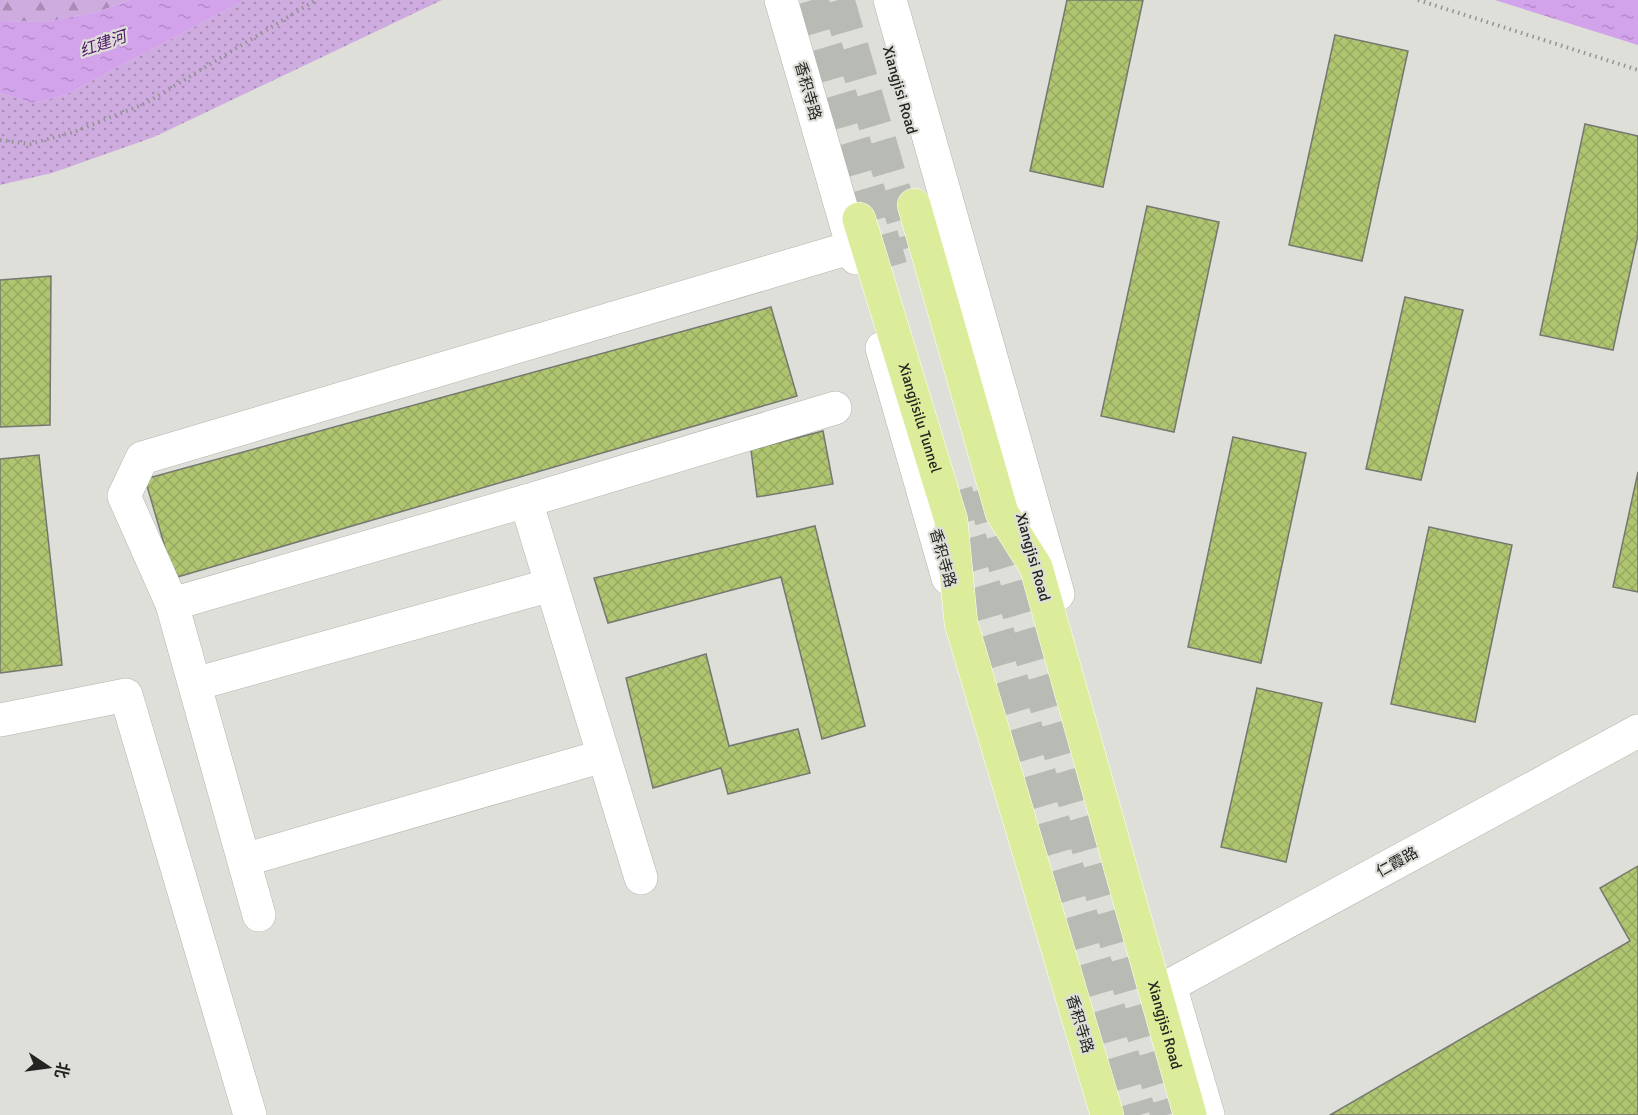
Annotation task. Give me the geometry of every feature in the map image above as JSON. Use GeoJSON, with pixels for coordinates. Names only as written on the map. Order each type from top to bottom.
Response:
{"type":"FeatureCollection","features":[{"type":"Feature","properties":{"kind":"main road"},"geometry":{"type":"LineString","coordinates":[[914,205],[1002,513],[1036,567]]}},
{"type":"Feature","properties":{"kind":"main road","name":"Xiangjisilu Tunnel"},"geometry":{"type":"LineString","coordinates":[[856,233],[951,520],[961,623]]}},
{"type":"Feature","properties":{"kind":"main road","name":"Xiangjisi Road"},"geometry":{"type":"LineString","coordinates":[[1036,567],[1163,990],[1191,1115]]}},
{"type":"Feature","properties":{"kind":"main road","name":"香积寺路"},"geometry":{"type":"LineString","coordinates":[[961,623],[1107,1115]]}},
{"type":"Feature","properties":{"kind":"street","name":"香积寺路"},"geometry":{"type":"LineString","coordinates":[[781,0],[856,233]]}},
{"type":"Feature","properties":{"kind":"street","name":"Xiangjisi Road"},"geometry":{"type":"LineString","coordinates":[[875,0],[1036,567]]}},
{"type":"Feature","properties":{"kind":"street"},"geometry":{"type":"LineString","coordinates":[[890,0],[1163,990],[1208,1115]]}},
{"type":"Feature","properties":{"kind":"street"},"geometry":{"type":"LineString","coordinates":[[259,915],[172,604],[124,496],[142,458],[856,233]]}},
{"type":"Feature","properties":{"kind":"street"},"geometry":{"type":"LineString","coordinates":[[172,604],[835,408]]}},
{"type":"Feature","properties":{"kind":"street"},"geometry":{"type":"LineString","coordinates":[[526,501],[641,878]]}},
{"type":"Feature","properties":{"kind":"street"},"geometry":{"type":"LineString","coordinates":[[195,684],[551,585]]}},
{"type":"Feature","properties":{"kind":"street"},"geometry":{"type":"LineString","coordinates":[[0,720],[126,695],[250,1115]]}},
{"type":"Feature","properties":{"kind":"street","name":"仁霞路"},"geometry":{"type":"LineString","coordinates":[[1163,990],[1638,731]]}},
{"type":"Feature","properties":{"kind":"street"},"geometry":{"type":"LineString","coordinates":[[244,860],[603,756]]}},
{"type":"Feature","properties":{"kind":"path"},"geometry":{"type":"LineString","coordinates":[[0,140],[30,144],[74,132],[146,103],[316,0]]}},
{"type":"Feature","properties":{"kind":"path"},"geometry":{"type":"LineString","coordinates":[[1418,0],[1638,70]]}},
{"type":"Feature","properties":{"kind":"green space"},"geometry":{"type":"Polygon","coordinates":[[[0,0],[130,0],[97,12],[46,22],[0,21],[0,0]]]}},
{"type":"Feature","properties":{"kind":"green space"},"geometry":{"type":"Polygon","coordinates":[[[245,0],[442,0],[154,137],[52,173],[0,185],[0,93],[33,103],[65,95],[245,0]]]}},
{"type":"Feature","properties":{"kind":"water","name":"红建河"},"geometry":{"type":"Polygon","coordinates":[[[130,0],[245,0],[65,95],[33,103],[0,93],[0,21],[46,22],[97,12],[130,0]]]}},
{"type":"Feature","properties":{"kind":"water"},"geometry":{"type":"Polygon","coordinates":[[[1495,0],[1638,0],[1638,45],[1495,0]]]}},
{"type":"Feature","properties":{"kind":"building"},"geometry":{"type":"Polygon","coordinates":[[[1067,0],[1143,0],[1103,187],[1030,171],[1067,0]]]}},
{"type":"Feature","properties":{"kind":"building"},"geometry":{"type":"Polygon","coordinates":[[[1335,35],[1408,51],[1362,261],[1289,245],[1335,35]]]}},
{"type":"Feature","properties":{"kind":"building"},"geometry":{"type":"Polygon","coordinates":[[[1585,124],[1638,136],[1638,235],[1613,350],[1540,335],[1585,124]]]}},
{"type":"Feature","properties":{"kind":"building"},"geometry":{"type":"Polygon","coordinates":[[[1147,206],[1219,222],[1174,432],[1101,416],[1147,206]]]}},
{"type":"Feature","properties":{"kind":"building"},"geometry":{"type":"Polygon","coordinates":[[[51,276],[50,425],[0,427],[0,280],[51,276]]]}},
{"type":"Feature","properties":{"kind":"building"},"geometry":{"type":"Polygon","coordinates":[[[1405,297],[1463,310],[1421,480],[1366,469],[1405,297]]]}},
{"type":"Feature","properties":{"kind":"building"},"geometry":{"type":"Polygon","coordinates":[[[771,307],[797,396],[174,578],[145,479],[771,307]]]}},
{"type":"Feature","properties":{"kind":"building"},"geometry":{"type":"Polygon","coordinates":[[[823,431],[833,484],[757,497],[751,450],[823,431]]]}},
{"type":"Feature","properties":{"kind":"building"},"geometry":{"type":"Polygon","coordinates":[[[1233,437],[1306,453],[1261,663],[1188,647],[1233,437]]]}},
{"type":"Feature","properties":{"kind":"building"},"geometry":{"type":"Polygon","coordinates":[[[39,455],[62,665],[0,673],[0,459],[39,455]]]}},
{"type":"Feature","properties":{"kind":"building"},"geometry":{"type":"Polygon","coordinates":[[[1638,472],[1638,592],[1613,587],[1638,472]]]}},
{"type":"Feature","properties":{"kind":"building"},"geometry":{"type":"Polygon","coordinates":[[[815,526],[865,726],[822,739],[781,577],[608,623],[594,578],[815,526]]]}},
{"type":"Feature","properties":{"kind":"building"},"geometry":{"type":"Polygon","coordinates":[[[1429,527],[1512,545],[1475,722],[1391,704],[1429,527]]]}},
{"type":"Feature","properties":{"kind":"building"},"geometry":{"type":"Polygon","coordinates":[[[706,654],[729,746],[798,729],[810,773],[728,794],[721,768],[653,788],[626,678],[706,654]]]}},
{"type":"Feature","properties":{"kind":"building"},"geometry":{"type":"Polygon","coordinates":[[[1257,688],[1322,703],[1286,862],[1221,847],[1257,688]]]}},
{"type":"Feature","properties":{"kind":"building"},"geometry":{"type":"Polygon","coordinates":[[[1638,866],[1638,1115],[1330,1115],[1630,941],[1600,888],[1638,866]]]}},
{"type":"Feature","properties":{"kind":"tunnel"},"geometry":{"type":"LineString","coordinates":[[812,0],[894,277]]}},
{"type":"Feature","properties":{"kind":"tunnel"},"geometry":{"type":"LineString","coordinates":[[838,0],[911,247]]}},
{"type":"Feature","properties":{"kind":"tunnel"},"geometry":{"type":"LineString","coordinates":[[982,489],[1167,1115]]}},
{"type":"Feature","properties":{"kind":"tunnel"},"geometry":{"type":"LineString","coordinates":[[956,491],[1140,1115]]}}]}
